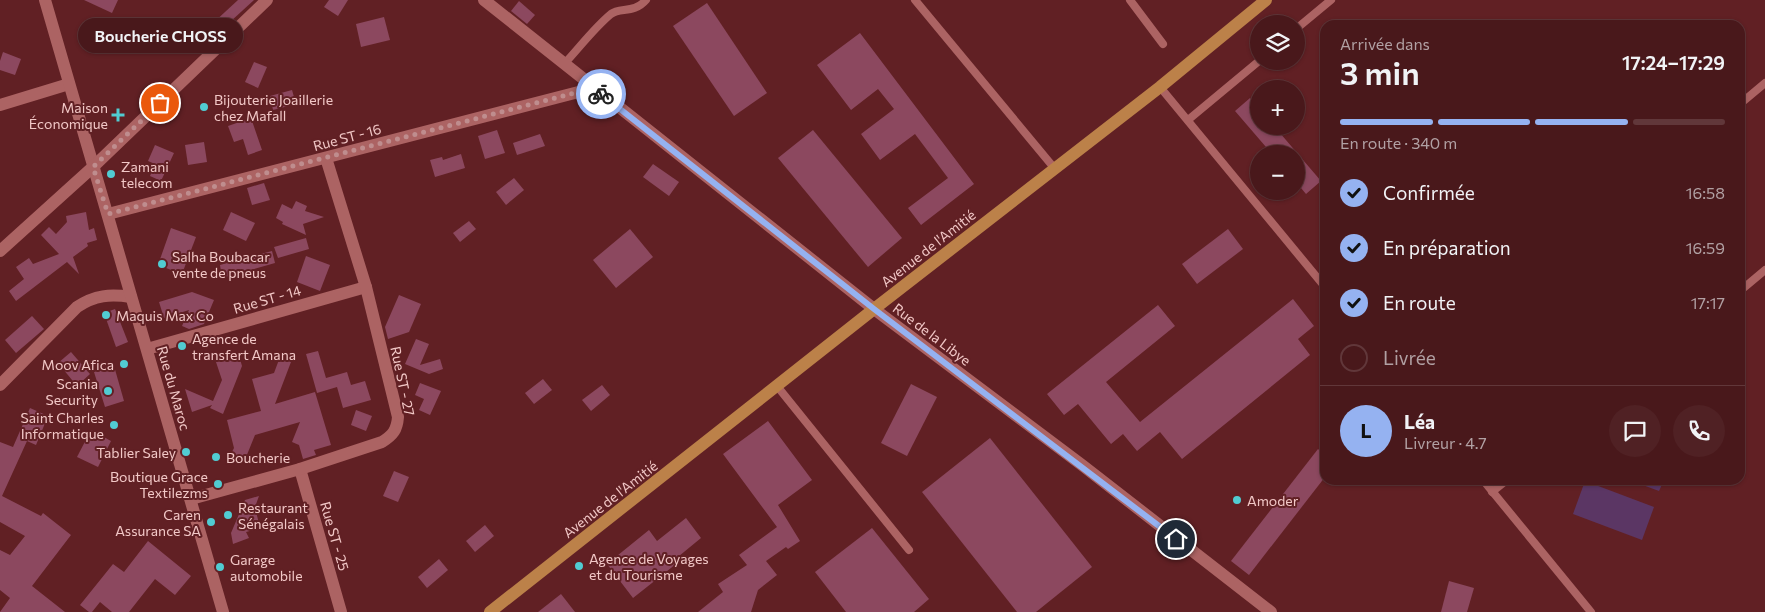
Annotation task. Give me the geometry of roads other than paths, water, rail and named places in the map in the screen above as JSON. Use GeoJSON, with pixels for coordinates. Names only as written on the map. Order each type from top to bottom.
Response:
{"type":"FeatureCollection","features":[{"type":"Feature","properties":{"kind":"main road","name":"Avenue de l'Amitié"},"geometry":{"type":"LineString","coordinates":[[490,612],[874,309],[1160,87],[1264,0]]}},
{"type":"Feature","properties":{"kind":"street","name":"Rue du Maroc"},"geometry":{"type":"LineString","coordinates":[[45,0],[223,612]]}},
{"type":"Feature","properties":{"kind":"street"},"geometry":{"type":"LineString","coordinates":[[0,251],[93,167],[267,0]]}},
{"type":"Feature","properties":{"kind":"street","name":"Rue de la Libye"},"geometry":{"type":"LineString","coordinates":[[484,0],[874,309],[1082,465],[1271,612]]}},
{"type":"Feature","properties":{"kind":"street"},"geometry":{"type":"LineString","coordinates":[[0,105],[69,84]]}},
{"type":"Feature","properties":{"kind":"street","name":"Rue ST - 16"},"geometry":{"type":"LineString","coordinates":[[108,214],[594,88]]}},
{"type":"Feature","properties":{"kind":"street","name":"Rue ST - 27"},"geometry":{"type":"LineString","coordinates":[[191,499],[300,469],[382,442],[393,435],[397,427],[398,417],[366,287],[326,158]]}},
{"type":"Feature","properties":{"kind":"street"},"geometry":{"type":"LineString","coordinates":[[0,242],[13,239]]}},
{"type":"Feature","properties":{"kind":"street","name":"Rue ST - 14"},"geometry":{"type":"LineString","coordinates":[[147,349],[366,287]]}},
{"type":"Feature","properties":{"kind":"street"},"geometry":{"type":"LineString","coordinates":[[0,385],[77,307],[101,295],[113,294],[131,297]]}},
{"type":"Feature","properties":{"kind":"street","name":"Rue ST - 25"},"geometry":{"type":"LineString","coordinates":[[300,469],[341,612]]}},
{"type":"Feature","properties":{"kind":"lane"},"geometry":{"type":"LineString","coordinates":[[565,63],[613,13],[630,10],[642,5],[646,0]]}},
{"type":"Feature","properties":{"kind":"lane"},"geometry":{"type":"LineString","coordinates":[[915,0],[1055,169]]}},
{"type":"Feature","properties":{"kind":"lane"},"geometry":{"type":"LineString","coordinates":[[1130,0],[1163,44]]}},
{"type":"Feature","properties":{"kind":"lane"},"geometry":{"type":"LineString","coordinates":[[1305,22],[1331,0]]}},
{"type":"Feature","properties":{"kind":"lane"},"geometry":{"type":"LineString","coordinates":[[1188,120],[1250,68]]}},
{"type":"Feature","properties":{"kind":"lane"},"geometry":{"type":"LineString","coordinates":[[1745,100],[1765,83]]}},
{"type":"Feature","properties":{"kind":"lane"},"geometry":{"type":"LineString","coordinates":[[1160,87],[1320,281]]}},
{"type":"Feature","properties":{"kind":"lane"},"geometry":{"type":"LineString","coordinates":[[1745,287],[1765,270]]}},
{"type":"Feature","properties":{"kind":"lane"},"geometry":{"type":"LineString","coordinates":[[777,386],[909,550]]}},
{"type":"Feature","properties":{"kind":"lane"},"geometry":{"type":"LineString","coordinates":[[1487,485],[1591,612]]}},
{"type":"Feature","properties":{"kind":"lane"},"geometry":{"type":"LineString","coordinates":[[1492,492],[1501,485]]}},
{"type":"Feature","properties":{"kind":"place","name":"Boucherie CHOSS"},"geometry":{"type":"Point","coordinates":[160,103]}},
{"type":"Feature","properties":{"kind":"place","name":"Bijouterie Joaillerie chez Mafall"},"geometry":{"type":"Point","coordinates":[204,107]}},
{"type":"Feature","properties":{"kind":"place","name":"Maison Économique"},"geometry":{"type":"Point","coordinates":[118,115]}},
{"type":"Feature","properties":{"kind":"place","name":"Zamani telecom"},"geometry":{"type":"Point","coordinates":[111,174]}},
{"type":"Feature","properties":{"kind":"place","name":"Salha Boubacar vente de pneus"},"geometry":{"type":"Point","coordinates":[162,264]}},
{"type":"Feature","properties":{"kind":"place","name":"Maquis Max Co"},"geometry":{"type":"Point","coordinates":[106,315]}},
{"type":"Feature","properties":{"kind":"place","name":"Agence de transfert Amana"},"geometry":{"type":"Point","coordinates":[182,346]}},
{"type":"Feature","properties":{"kind":"place","name":"Moov Afica"},"geometry":{"type":"Point","coordinates":[124,364]}},
{"type":"Feature","properties":{"kind":"place","name":"Scania Security"},"geometry":{"type":"Point","coordinates":[108,391]}},
{"type":"Feature","properties":{"kind":"place","name":"Saint Charles Informatique"},"geometry":{"type":"Point","coordinates":[114,425]}},
{"type":"Feature","properties":{"kind":"place","name":"Tablier Saley"},"geometry":{"type":"Point","coordinates":[186,452]}},
{"type":"Feature","properties":{"kind":"place","name":"Boucherie"},"geometry":{"type":"Point","coordinates":[216,457]}},
{"type":"Feature","properties":{"kind":"place","name":"Boutique Grace Textilezms"},"geometry":{"type":"Point","coordinates":[218,484]}},
{"type":"Feature","properties":{"kind":"place","name":"Amoder"},"geometry":{"type":"Point","coordinates":[1237,500]}},
{"type":"Feature","properties":{"kind":"place","name":"Restaurant Sénégalais"},"geometry":{"type":"Point","coordinates":[228,515]}},
{"type":"Feature","properties":{"kind":"place","name":"Caren Assurance SA"},"geometry":{"type":"Point","coordinates":[211,522]}},
{"type":"Feature","properties":{"kind":"place","name":"Agence de Voyages et du Tourisme"},"geometry":{"type":"Point","coordinates":[579,566]}},
{"type":"Feature","properties":{"kind":"place","name":"Garage automobile"},"geometry":{"type":"Point","coordinates":[220,567]}}]}
